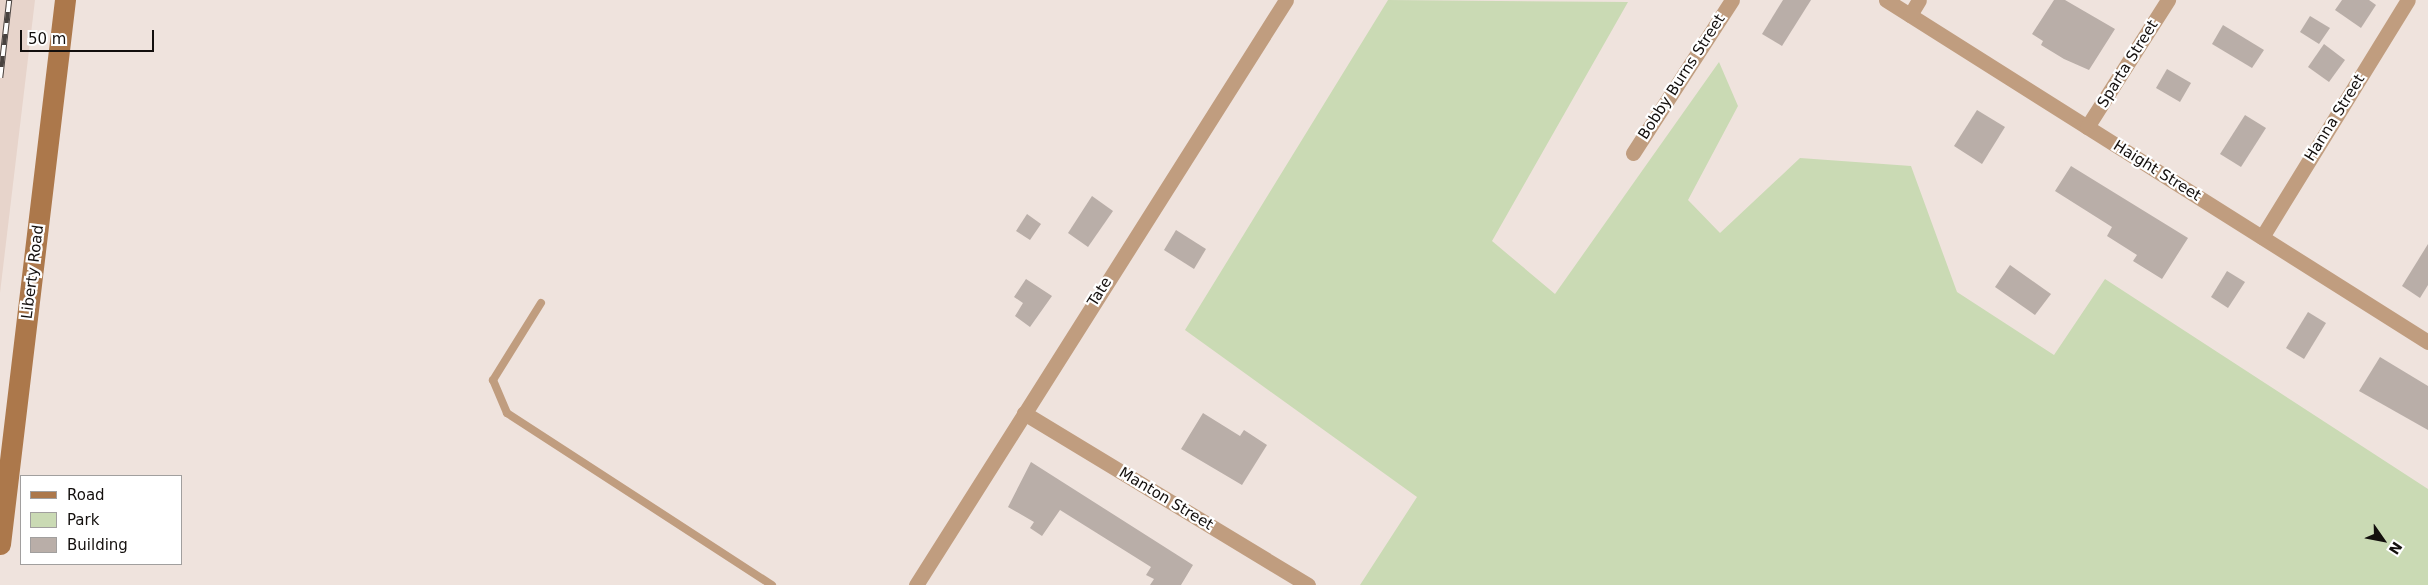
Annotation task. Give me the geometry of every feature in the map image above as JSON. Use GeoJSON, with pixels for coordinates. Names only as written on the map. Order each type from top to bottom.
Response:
{"type":"FeatureCollection","features":[{"type":"Feature","properties":{"kind":"main road","name":"Liberty Road"},"geometry":{"type":"LineString","coordinates":[[0,544],[66,0]]}},
{"type":"Feature","properties":{"kind":"street","name":"Tate"},"geometry":{"type":"LineString","coordinates":[[916,585],[1286,0]]}},
{"type":"Feature","properties":{"kind":"street","name":"Bobby Burns Street"},"geometry":{"type":"LineString","coordinates":[[1633,153],[1732,0]]}},
{"type":"Feature","properties":{"kind":"street","name":"Haight Street"},"geometry":{"type":"LineString","coordinates":[[1886,0],[2428,342]]}},
{"type":"Feature","properties":{"kind":"street"},"geometry":{"type":"LineString","coordinates":[[1910,15],[1919,0]]}},
{"type":"Feature","properties":{"kind":"street","name":"Sparta Street"},"geometry":{"type":"LineString","coordinates":[[2087,127],[2168,0]]}},
{"type":"Feature","properties":{"kind":"street","name":"Hanna Street"},"geometry":{"type":"LineString","coordinates":[[2262,237],[2408,0]]}},
{"type":"Feature","properties":{"kind":"street","name":"Manton Street"},"geometry":{"type":"LineString","coordinates":[[1024,413],[1308,585]]}},
{"type":"Feature","properties":{"kind":"lane"},"geometry":{"type":"LineString","coordinates":[[540,303],[493,380],[507,413],[772,585]]}},
{"type":"Feature","properties":{"kind":"shaded area"},"geometry":{"type":"Polygon","coordinates":[[[0,0],[35,0],[0,293],[0,0]]]}},
{"type":"Feature","properties":{"kind":"green space"},"geometry":{"type":"Polygon","coordinates":[[[1388,0],[1628,2],[1492,241],[1555,294],[1719,62],[1738,106],[1688,200],[1720,233],[1800,158],[1911,166],[1957,292],[2054,355],[2105,279],[2428,489],[2428,585],[1360,585],[1417,497],[1185,330],[1388,0]]]}},
{"type":"Feature","properties":{"kind":"building"},"geometry":{"type":"Polygon","coordinates":[[[1783,0],[1811,0],[1782,46],[1762,34],[1783,0]]]}},
{"type":"Feature","properties":{"kind":"building"},"geometry":{"type":"Polygon","coordinates":[[[2054,0],[2065,0],[2115,29],[2089,70],[2064,59],[2041,45],[2043,41],[2032,34],[2054,0]]]}},
{"type":"Feature","properties":{"kind":"building"},"geometry":{"type":"Polygon","coordinates":[[[2342,0],[2369,0],[2376,5],[2361,28],[2335,10],[2342,0]]]}},
{"type":"Feature","properties":{"kind":"building"},"geometry":{"type":"Polygon","coordinates":[[[2310,16],[2330,28],[2319,44],[2300,32],[2310,16]]]}},
{"type":"Feature","properties":{"kind":"building"},"geometry":{"type":"Polygon","coordinates":[[[2223,25],[2264,50],[2252,68],[2212,44],[2223,25]]]}},
{"type":"Feature","properties":{"kind":"building"},"geometry":{"type":"Polygon","coordinates":[[[2324,44],[2345,60],[2329,82],[2308,67],[2324,44]]]}},
{"type":"Feature","properties":{"kind":"building"},"geometry":{"type":"Polygon","coordinates":[[[2167,69],[2191,83],[2180,102],[2156,88],[2167,69]]]}},
{"type":"Feature","properties":{"kind":"building"},"geometry":{"type":"Polygon","coordinates":[[[1977,110],[2005,127],[1982,164],[1954,146],[1977,110]]]}},
{"type":"Feature","properties":{"kind":"building"},"geometry":{"type":"Polygon","coordinates":[[[2245,115],[2266,128],[2241,167],[2220,154],[2245,115]]]}},
{"type":"Feature","properties":{"kind":"building"},"geometry":{"type":"Polygon","coordinates":[[[2071,166],[2188,238],[2162,279],[2133,261],[2137,255],[2107,236],[2112,227],[2055,191],[2071,166]]]}},
{"type":"Feature","properties":{"kind":"building"},"geometry":{"type":"Polygon","coordinates":[[[1092,196],[1113,211],[1088,247],[1068,233],[1092,196]]]}},
{"type":"Feature","properties":{"kind":"building"},"geometry":{"type":"Polygon","coordinates":[[[1027,214],[1041,224],[1030,240],[1016,231],[1027,214]]]}},
{"type":"Feature","properties":{"kind":"building"},"geometry":{"type":"Polygon","coordinates":[[[1176,230],[1206,249],[1194,269],[1164,250],[1176,230]]]}},
{"type":"Feature","properties":{"kind":"building"},"geometry":{"type":"Polygon","coordinates":[[[2428,244],[2428,285],[2420,298],[2402,286],[2428,244]]]}},
{"type":"Feature","properties":{"kind":"building"},"geometry":{"type":"Polygon","coordinates":[[[2010,265],[2051,294],[2035,315],[1995,287],[2010,265]]]}},
{"type":"Feature","properties":{"kind":"building"},"geometry":{"type":"Polygon","coordinates":[[[2227,271],[2245,282],[2228,308],[2211,297],[2227,271]]]}},
{"type":"Feature","properties":{"kind":"building"},"geometry":{"type":"Polygon","coordinates":[[[1026,279],[1052,296],[1030,327],[1015,316],[1023,303],[1014,297],[1026,279]]]}},
{"type":"Feature","properties":{"kind":"building"},"geometry":{"type":"Polygon","coordinates":[[[2308,312],[2326,323],[2304,359],[2286,348],[2308,312]]]}},
{"type":"Feature","properties":{"kind":"building"},"geometry":{"type":"Polygon","coordinates":[[[2380,357],[2428,386],[2428,430],[2359,391],[2380,357]]]}},
{"type":"Feature","properties":{"kind":"building"},"geometry":{"type":"Polygon","coordinates":[[[1203,413],[1240,436],[1244,430],[1267,445],[1242,485],[1181,449],[1203,413]]]}},
{"type":"Feature","properties":{"kind":"building"},"geometry":{"type":"Polygon","coordinates":[[[1031,462],[1193,565],[1181,585],[1150,585],[1154,579],[1146,575],[1151,567],[1060,510],[1042,536],[1030,528],[1034,522],[1008,507],[1031,462]]]}},
{"type":"Feature","properties":{"kind":"railway"},"geometry":{"type":"LineString","coordinates":[[0,78],[9,0]]}}]}
